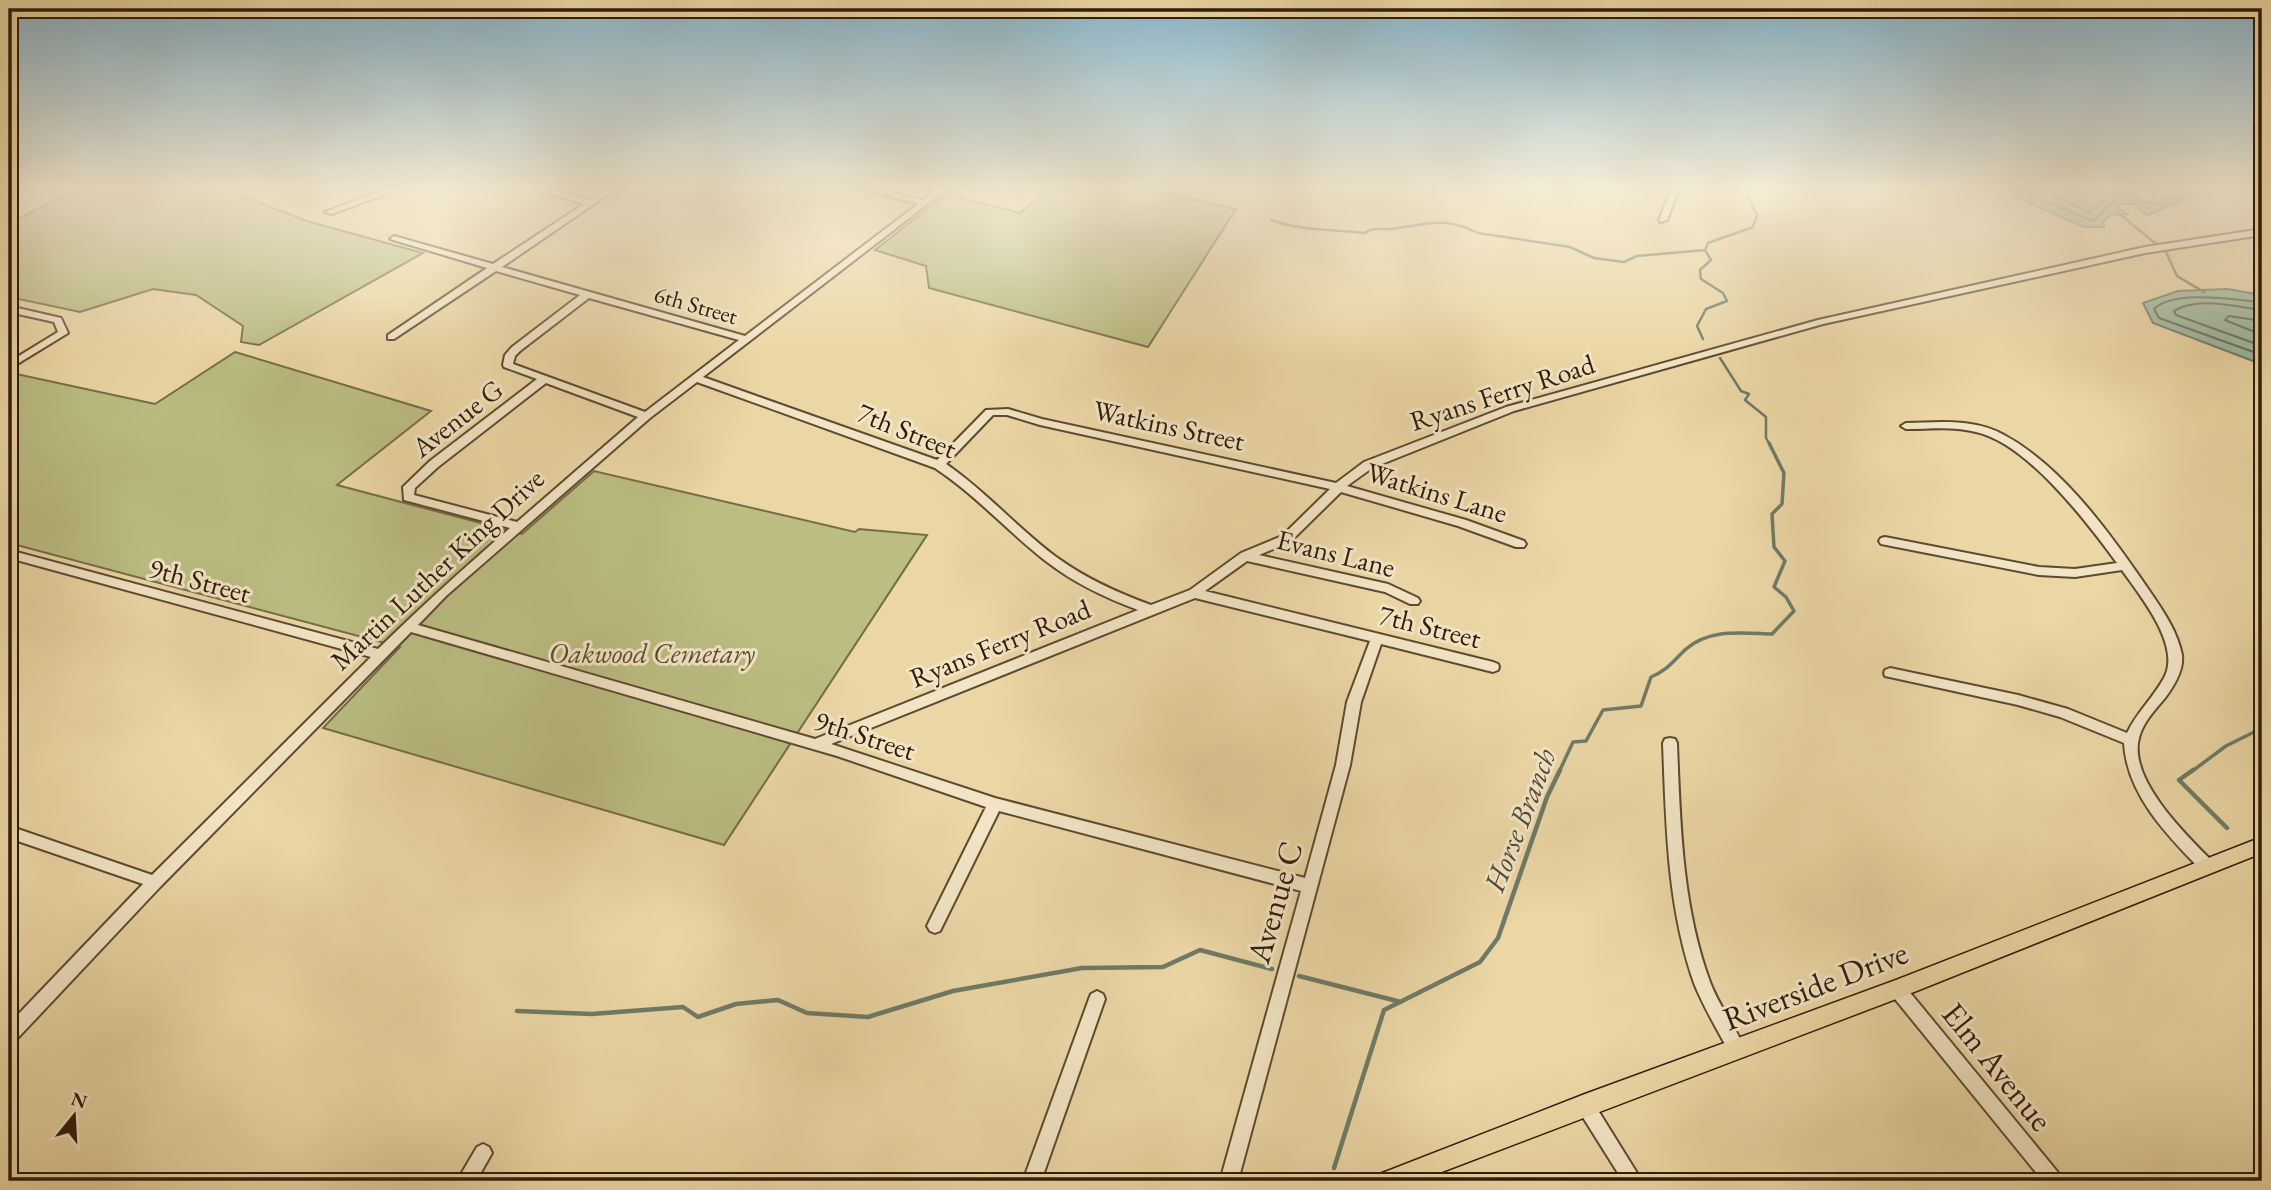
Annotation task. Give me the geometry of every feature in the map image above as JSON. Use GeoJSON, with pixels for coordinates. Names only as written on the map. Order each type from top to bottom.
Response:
{"type":"FeatureCollection","features":[{"type":"Feature","properties":{"kind":"main road","name":"Riverside Drive"},"geometry":{"type":"LineString","coordinates":[[1390,1181],[1897,989],[2262,845]]}},
{"type":"Feature","properties":{"kind":"street","name":"6th Street"},"geometry":{"type":"LineString","coordinates":[[414,245],[745,339]]}},
{"type":"Feature","properties":{"kind":"street"},"geometry":{"type":"LineString","coordinates":[[391,337],[527,245]]}},
{"type":"Feature","properties":{"kind":"street","name":"Martin Luther King Drive"},"geometry":{"type":"LineString","coordinates":[[9,1035],[407,626],[517,526],[646,416],[869,245]]}},
{"type":"Feature","properties":{"kind":"street","name":"Ryans Ferry Road"},"geometry":{"type":"LineString","coordinates":[[816,744],[1194,593],[1245,556],[1286,539],[1339,487],[1368,465],[1510,410],[1821,322],[2173,245]]}},
{"type":"Feature","properties":{"kind":"street","name":"Avenue G"},"geometry":{"type":"LineString","coordinates":[[543,380],[513,369],[507,361],[516,349],[589,293]]}},
{"type":"Feature","properties":{"kind":"street"},"geometry":{"type":"LineString","coordinates":[[9,309],[58,320],[63,333],[9,366]]}},
{"type":"Feature","properties":{"kind":"street","name":"7th Street"},"geometry":{"type":"LineString","coordinates":[[695,378],[939,465],[963,480],[1043,553],[1106,594],[1150,610]]}},
{"type":"Feature","properties":{"kind":"street"},"geometry":{"type":"LineString","coordinates":[[543,380],[646,416]]}},
{"type":"Feature","properties":{"kind":"street","name":"Avenue G"},"geometry":{"type":"LineString","coordinates":[[517,526],[408,497],[409,486],[543,380]]}},
{"type":"Feature","properties":{"kind":"street","name":"Watkins Street"},"geometry":{"type":"LineString","coordinates":[[939,465],[990,412],[1008,412],[1040,422],[1339,487]]}},
{"type":"Feature","properties":{"kind":"street"},"geometry":{"type":"LineString","coordinates":[[1906,426],[1978,428],[2001,437],[2059,484],[2093,521],[2164,622],[2174,642],[2176,659],[2172,679],[2142,718],[2131,740],[2137,774],[2151,800],[2173,832],[2207,866]]}},
{"type":"Feature","properties":{"kind":"street","name":"Watkins Lane"},"geometry":{"type":"LineString","coordinates":[[1339,487],[1461,521],[1520,544]]}},
{"type":"Feature","properties":{"kind":"street"},"geometry":{"type":"LineString","coordinates":[[1885,541],[2039,571],[2075,573],[2123,566]]}},
{"type":"Feature","properties":{"kind":"street","name":"9th Street"},"geometry":{"type":"LineString","coordinates":[[10,556],[379,654]]}},
{"type":"Feature","properties":{"kind":"street","name":"Evans Lane"},"geometry":{"type":"LineString","coordinates":[[1245,556],[1388,589],[1414,601]]}},
{"type":"Feature","properties":{"kind":"street","name":"7th Street"},"geometry":{"type":"LineString","coordinates":[[1194,593],[1493,667]]}},
{"type":"Feature","properties":{"kind":"street","name":"9th Street"},"geometry":{"type":"LineString","coordinates":[[407,626],[816,744],[995,804],[1309,886]]}},
{"type":"Feature","properties":{"kind":"street","name":"Avenue C"},"geometry":{"type":"LineString","coordinates":[[1229,1181],[1343,765],[1354,702],[1377,639]]}},
{"type":"Feature","properties":{"kind":"street"},"geometry":{"type":"LineString","coordinates":[[1890,673],[2018,700],[2063,713],[2131,740]]}},
{"type":"Feature","properties":{"kind":"street"},"geometry":{"type":"LineString","coordinates":[[1670,743],[1673,814],[1683,904],[1701,980],[1737,1049]]}},
{"type":"Feature","properties":{"kind":"street"},"geometry":{"type":"LineString","coordinates":[[935,926],[995,804]]}},
{"type":"Feature","properties":{"kind":"street"},"geometry":{"type":"LineString","coordinates":[[9,832],[155,883]]}},
{"type":"Feature","properties":{"kind":"street","name":"Elm Avenue"},"geometry":{"type":"LineString","coordinates":[[1897,989],[2054,1181]]}},
{"type":"Feature","properties":{"kind":"street"},"geometry":{"type":"LineString","coordinates":[[1032,1181],[1097,999]]}},
{"type":"Feature","properties":{"kind":"street"},"geometry":{"type":"LineString","coordinates":[[1586,1105],[1633,1181]]}},
{"type":"Feature","properties":{"kind":"street"},"geometry":{"type":"LineString","coordinates":[[466,1181],[483,1153]]}},
{"type":"Feature","properties":{"kind":"green space"},"geometry":{"type":"Polygon","coordinates":[[[9,245],[392,245],[423,253],[259,345],[241,342],[243,326],[196,295],[153,289],[80,312],[9,297],[9,245]]]}},
{"type":"Feature","properties":{"kind":"green space"},"geometry":{"type":"Polygon","coordinates":[[[882,245],[1213,245],[1148,347],[929,288],[926,266],[875,250],[882,245]]]}},
{"type":"Feature","properties":{"kind":"green space","name":"Oakwood Cemetary"},"geometry":{"type":"Polygon","coordinates":[[[235,352],[431,411],[337,485],[522,534],[594,471],[855,532],[859,529],[927,535],[724,845],[323,728],[400,647],[9,543],[9,375],[12,373],[155,404],[235,352]]]}},
{"type":"Feature","properties":{"kind":"water"},"geometry":{"type":"Polygon","coordinates":[[[2227,289],[2262,295],[2262,362],[2153,323],[2143,303],[2178,291],[2227,289]]]}},
{"type":"Feature","properties":{"kind":"waterway"},"geometry":{"type":"LineString","coordinates":[[1554,245],[1570,247],[1594,258],[1624,262],[1637,256],[1705,250]]}},
{"type":"Feature","properties":{"kind":"waterway","name":"Horse Branch"},"geometry":{"type":"LineString","coordinates":[[1705,250],[1707,245]]}},
{"type":"Feature","properties":{"kind":"waterway"},"geometry":{"type":"LineString","coordinates":[[2157,245],[2166,252],[2177,276],[2204,292]]}},
{"type":"Feature","properties":{"kind":"waterway","name":"Horse Branch"},"geometry":{"type":"LineString","coordinates":[[1703,339],[1697,326],[1706,309],[1727,301],[1723,293],[1701,279],[1700,270],[1711,260],[1705,250]]}},
{"type":"Feature","properties":{"kind":"waterway","name":"Horse Branch"},"geometry":{"type":"LineString","coordinates":[[1720,358],[1741,391],[1749,394],[1745,400],[1766,417],[1766,438],[1770,445]]}},
{"type":"Feature","properties":{"kind":"waterway","name":"Horse Branch"},"geometry":{"type":"LineString","coordinates":[[1559,772],[1573,742],[1586,741],[1603,710],[1641,706],[1651,677],[1666,668],[1695,642],[1727,633],[1772,634],[1794,611],[1786,597],[1774,587],[1785,561],[1774,547],[1772,514],[1782,504],[1784,473],[1770,445]]}},
{"type":"Feature","properties":{"kind":"waterway"},"geometry":{"type":"LineString","coordinates":[[2262,555],[2257,555],[2255,569],[2262,582]]}},
{"type":"Feature","properties":{"kind":"waterway"},"geometry":{"type":"LineString","coordinates":[[2191,772],[2226,746],[2262,728]]}},
{"type":"Feature","properties":{"kind":"waterway","name":"Horse Branch"},"geometry":{"type":"LineString","coordinates":[[1400,1002],[1480,962],[1498,938],[1547,797],[1560,770]]}},
{"type":"Feature","properties":{"kind":"waterway"},"geometry":{"type":"LineString","coordinates":[[2193,770],[2179,780],[2227,828]]}},
{"type":"Feature","properties":{"kind":"waterway"},"geometry":{"type":"LineString","coordinates":[[517,1011],[592,1014],[683,1007],[698,1017],[736,1004],[778,1000],[807,1013],[868,1017],[953,991],[1082,968],[1163,967],[1200,950],[1272,969]]}},
{"type":"Feature","properties":{"kind":"waterway"},"geometry":{"type":"LineString","coordinates":[[1299,976],[1400,1002]]}},
{"type":"Feature","properties":{"kind":"waterway","name":"Horse Branch"},"geometry":{"type":"LineString","coordinates":[[1334,1168],[1384,1010],[1400,1002]]}}]}
